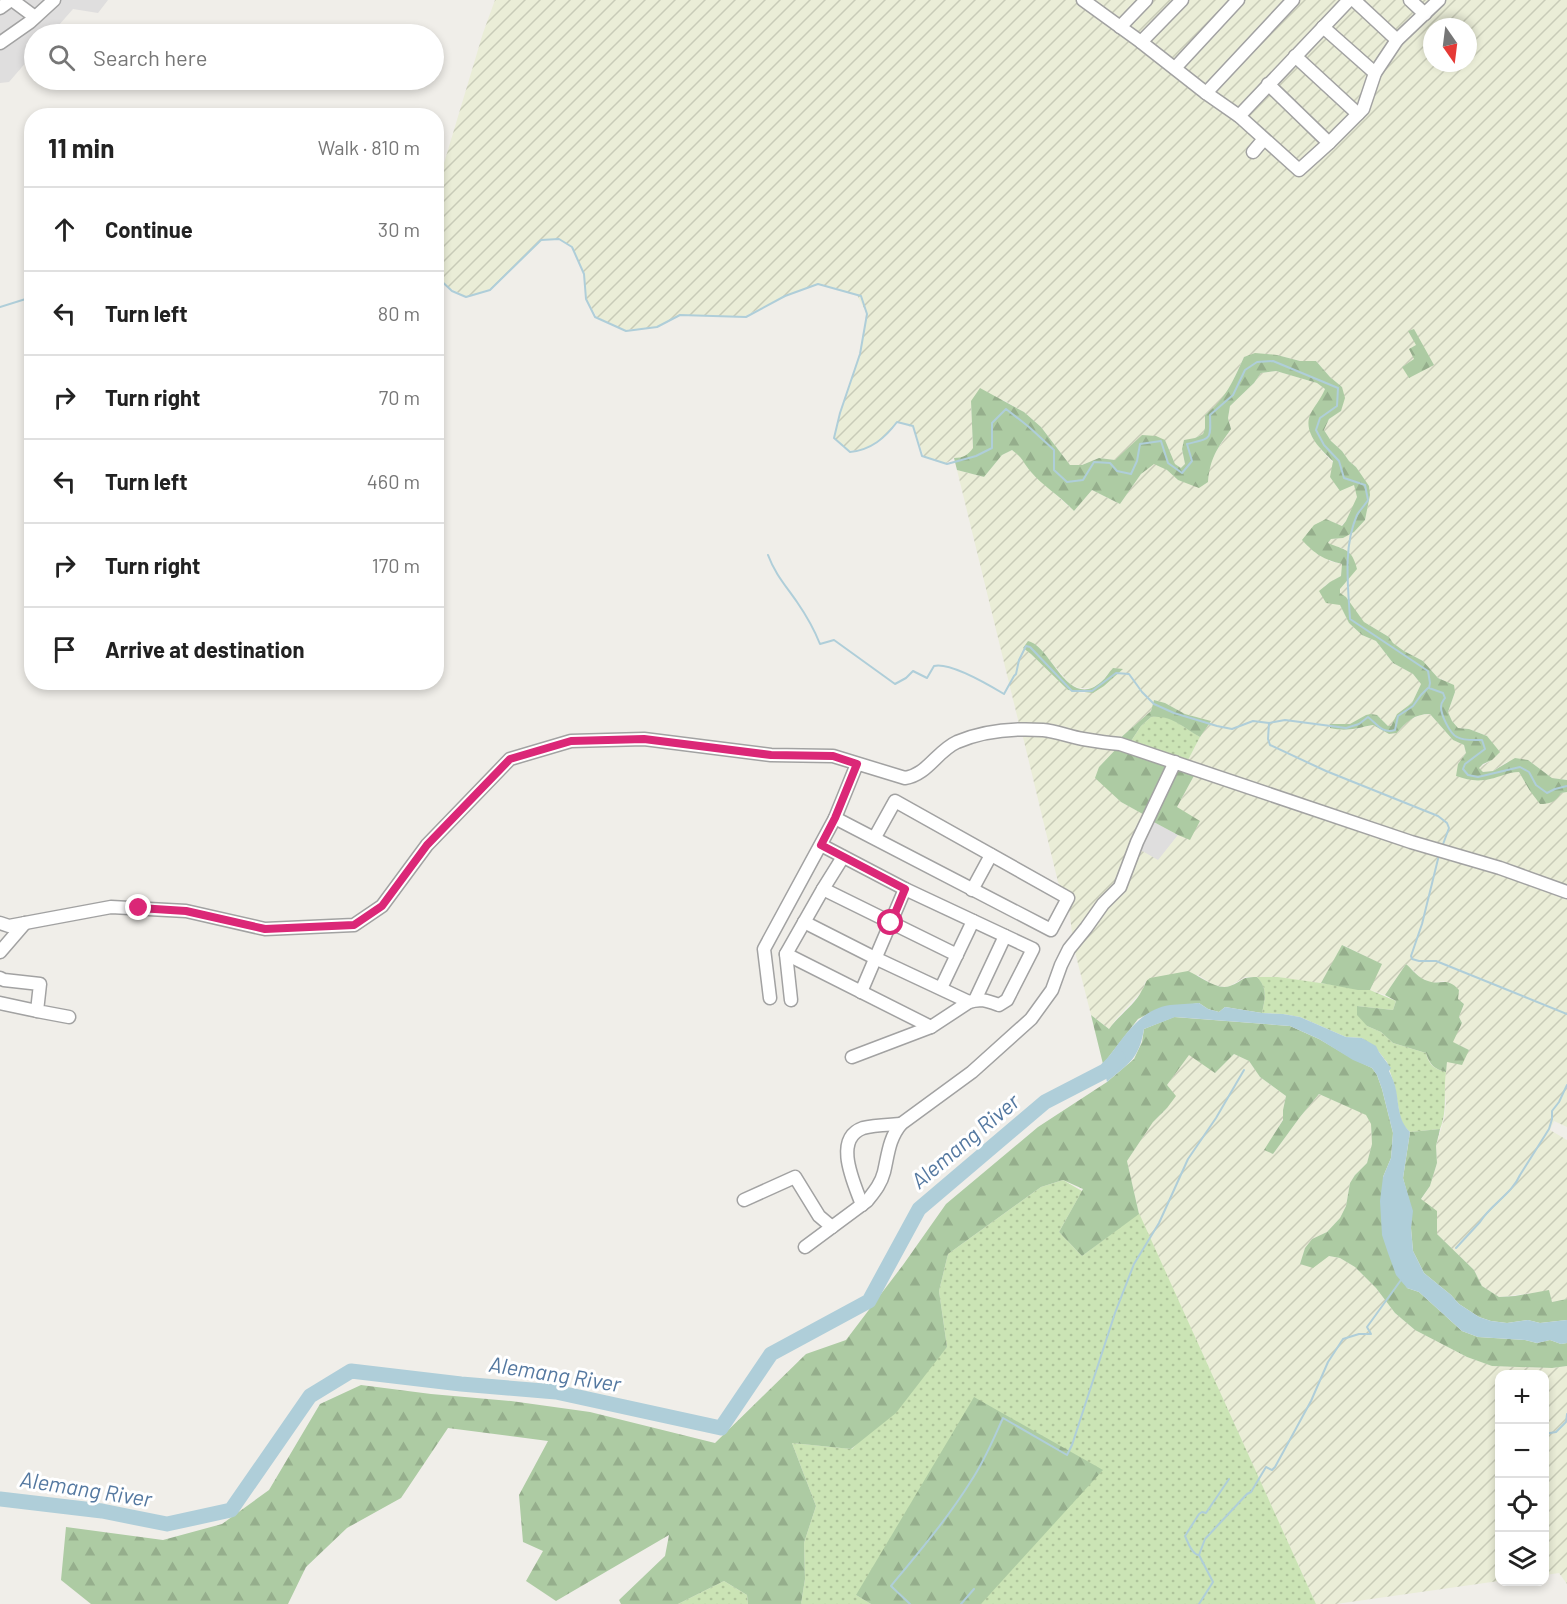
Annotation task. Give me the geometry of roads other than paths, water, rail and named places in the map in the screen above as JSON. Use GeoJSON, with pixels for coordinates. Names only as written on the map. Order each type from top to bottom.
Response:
{"type":"FeatureCollection","features":[{"type":"Feature","properties":{"kind":"street"},"geometry":{"type":"LineString","coordinates":[[0,8],[12,0],[35,17]]}},
{"type":"Feature","properties":{"kind":"street"},"geometry":{"type":"LineString","coordinates":[[26,24],[54,0]]}},
{"type":"Feature","properties":{"kind":"street"},"geometry":{"type":"LineString","coordinates":[[1083,0],[1239,116],[1299,170],[1363,109],[1375,73],[1397,40],[1439,0]]}},
{"type":"Feature","properties":{"kind":"street"},"geometry":{"type":"LineString","coordinates":[[1120,27],[1146,0]]}},
{"type":"Feature","properties":{"kind":"street"},"geometry":{"type":"LineString","coordinates":[[1141,42],[1182,0]]}},
{"type":"Feature","properties":{"kind":"street"},"geometry":{"type":"LineString","coordinates":[[1175,68],[1238,0]]}},
{"type":"Feature","properties":{"kind":"street"},"geometry":{"type":"LineString","coordinates":[[1206,93],[1293,0]]}},
{"type":"Feature","properties":{"kind":"street"},"geometry":{"type":"LineString","coordinates":[[1239,116],[1349,0]]}},
{"type":"Feature","properties":{"kind":"street"},"geometry":{"type":"LineString","coordinates":[[1354,0],[1397,40]]}},
{"type":"Feature","properties":{"kind":"street"},"geometry":{"type":"LineString","coordinates":[[1410,0],[1425,14]]}},
{"type":"Feature","properties":{"kind":"street"},"geometry":{"type":"LineString","coordinates":[[0,43],[24,25]]}},
{"type":"Feature","properties":{"kind":"street"},"geometry":{"type":"LineString","coordinates":[[1323,27],[1375,73]]}},
{"type":"Feature","properties":{"kind":"street"},"geometry":{"type":"LineString","coordinates":[[1295,56],[1358,114]]}},
{"type":"Feature","properties":{"kind":"street"},"geometry":{"type":"LineString","coordinates":[[1268,84],[1329,143]]}},
{"type":"Feature","properties":{"kind":"street"},"geometry":{"type":"LineString","coordinates":[[1253,152],[1264,139]]}},
{"type":"Feature","properties":{"kind":"street"},"geometry":{"type":"LineString","coordinates":[[0,923],[9,926],[111,907],[186,911],[265,929],[354,925],[382,906],[427,845],[510,759],[571,741],[644,739],[771,755],[833,756],[911,778],[919,774],[954,743],[994,732],[1044,730],[1120,744],[1567,892]]}},
{"type":"Feature","properties":{"kind":"street"},"geometry":{"type":"LineString","coordinates":[[805,1247],[867,1201],[884,1174],[893,1134],[901,1124],[972,1072],[1031,1019],[1052,990],[1060,965],[1069,949],[1103,904],[1120,887],[1137,842],[1175,762]]}},
{"type":"Feature","properties":{"kind":"street"},"geometry":{"type":"LineString","coordinates":[[770,998],[764,949],[835,818],[857,764]]}},
{"type":"Feature","properties":{"kind":"street"},"geometry":{"type":"LineString","coordinates":[[835,818],[1051,930],[1068,898],[895,801],[875,837]]}},
{"type":"Feature","properties":{"kind":"street"},"geometry":{"type":"LineString","coordinates":[[821,845],[905,889],[1033,949],[1004,1003],[999,1005],[982,999],[972,1001],[931,1027],[852,1057]]}},
{"type":"Feature","properties":{"kind":"street"},"geometry":{"type":"LineString","coordinates":[[972,890],[991,855]]}},
{"type":"Feature","properties":{"kind":"street"},"geometry":{"type":"LineString","coordinates":[[791,1000],[786,954],[843,857]]}},
{"type":"Feature","properties":{"kind":"street"},"geometry":{"type":"LineString","coordinates":[[823,889],[957,955]]}},
{"type":"Feature","properties":{"kind":"street"},"geometry":{"type":"LineString","coordinates":[[861,992],[905,889]]}},
{"type":"Feature","properties":{"kind":"street"},"geometry":{"type":"LineString","coordinates":[[941,988],[973,921]]}},
{"type":"Feature","properties":{"kind":"street"},"geometry":{"type":"LineString","coordinates":[[804,922],[875,958],[972,1001]]}},
{"type":"Feature","properties":{"kind":"street"},"geometry":{"type":"LineString","coordinates":[[0,952],[25,923]]}},
{"type":"Feature","properties":{"kind":"street"},"geometry":{"type":"LineString","coordinates":[[972,1001],[1005,936]]}},
{"type":"Feature","properties":{"kind":"street"},"geometry":{"type":"LineString","coordinates":[[786,954],[931,1027]]}},
{"type":"Feature","properties":{"kind":"street"},"geometry":{"type":"LineString","coordinates":[[0,978],[40,984],[37,1011]]}},
{"type":"Feature","properties":{"kind":"street"},"geometry":{"type":"LineString","coordinates":[[0,1003],[69,1017]]}},
{"type":"Feature","properties":{"kind":"street"},"geometry":{"type":"LineString","coordinates":[[862,1205],[848,1161],[847,1146],[860,1129],[901,1124]]}},
{"type":"Feature","properties":{"kind":"street"},"geometry":{"type":"LineString","coordinates":[[744,1200],[795,1177],[819,1216],[832,1227]]}},
{"type":"Feature","properties":{"kind":"water"},"geometry":{"type":"Polygon","coordinates":[[[1199,1003],[1219,1012],[1225,1007],[1300,1017],[1346,1037],[1362,1038],[1376,1046],[1391,1068],[1389,1071],[1396,1088],[1401,1118],[1410,1132],[1403,1178],[1413,1211],[1411,1228],[1413,1251],[1424,1273],[1459,1304],[1479,1317],[1491,1321],[1507,1323],[1528,1320],[1540,1323],[1567,1320],[1567,1343],[1561,1344],[1550,1340],[1537,1343],[1478,1337],[1462,1331],[1419,1292],[1407,1288],[1396,1275],[1382,1235],[1380,1201],[1383,1177],[1391,1158],[1393,1133],[1382,1089],[1372,1068],[1290,1026],[1175,1017],[1144,1029],[1139,1047],[1132,1060],[1107,1082],[1103,1064],[1139,1020],[1158,1008],[1199,1003]]]}},
{"type":"Feature","properties":{"kind":"waterway"},"geometry":{"type":"LineString","coordinates":[[444,284],[452,291],[466,297],[490,290],[541,240],[559,239],[572,247],[584,274],[586,299],[595,317],[626,331],[657,327],[680,315],[746,317],[785,296],[818,284],[861,296],[867,314],[860,354],[834,438],[850,452],[858,451],[877,442],[897,422],[913,426],[922,456],[947,464],[976,456],[992,448],[992,423],[1006,409],[1054,450],[1054,470],[1067,482],[1083,480],[1094,462],[1110,463],[1117,471],[1131,474],[1137,461],[1140,444],[1161,441],[1168,463],[1182,473],[1192,461],[1187,444],[1208,437],[1210,415],[1233,395],[1245,370],[1257,362],[1273,361],[1338,388],[1337,406],[1320,418],[1316,430],[1324,445],[1339,461],[1344,478],[1365,485],[1368,500],[1357,515],[1348,553],[1350,619],[1428,671],[1429,688],[1443,693],[1445,698],[1441,710],[1454,735],[1466,740],[1482,740],[1485,749],[1465,764],[1463,769],[1468,775],[1478,777],[1520,767],[1529,772],[1536,785],[1547,793],[1567,786]]}},
{"type":"Feature","properties":{"kind":"waterway"},"geometry":{"type":"LineString","coordinates":[[0,307],[24,300]]}},
{"type":"Feature","properties":{"kind":"waterway"},"geometry":{"type":"LineString","coordinates":[[768,555],[777,574],[807,617],[820,644],[834,640],[895,684],[913,671],[927,678],[934,666],[941,666],[950,667],[969,675],[1004,694],[1016,674],[1019,660],[1026,646],[1030,647],[1072,691],[1092,691],[1116,673],[1129,674],[1154,704],[1174,713],[1232,729],[1253,721],[1269,723],[1270,745],[1326,771],[1438,816],[1447,823],[1449,828],[1442,847]]}},
{"type":"Feature","properties":{"kind":"waterway"},"geometry":{"type":"LineString","coordinates":[[1269,723],[1285,720],[1346,728],[1359,724],[1368,717],[1387,731],[1395,730],[1398,716],[1413,706],[1428,688]]}},
{"type":"Feature","properties":{"kind":"waterway"},"geometry":{"type":"LineString","coordinates":[[1439,855],[1412,959],[1436,961],[1567,1014]]}},
{"type":"Feature","properties":{"kind":"waterway","name":"Alemang River"},"geometry":{"type":"LineString","coordinates":[[0,1499],[102,1511],[167,1524],[231,1510],[310,1396],[351,1371],[556,1392],[721,1428],[771,1354],[869,1301],[919,1209],[1045,1102],[1105,1071],[1118,1058]]}},
{"type":"Feature","properties":{"kind":"waterway"},"geometry":{"type":"LineString","coordinates":[[910,1604],[891,1586],[962,1495],[984,1459],[1003,1418],[1067,1455],[1134,1264],[1159,1223],[1188,1159],[1216,1118],[1244,1070]]}},
{"type":"Feature","properties":{"kind":"waterway"},"geometry":{"type":"LineString","coordinates":[[1456,1248],[1516,1182],[1549,1129],[1552,1111],[1567,1085]]}},
{"type":"Feature","properties":{"kind":"waterway"},"geometry":{"type":"LineString","coordinates":[[1199,1604],[1213,1582],[1199,1555],[1205,1539],[1251,1492],[1266,1467],[1272,1470],[1275,1467],[1311,1401],[1328,1362],[1343,1339],[1359,1334],[1371,1334],[1367,1327],[1401,1280]]}},
{"type":"Feature","properties":{"kind":"waterway"},"geometry":{"type":"LineString","coordinates":[[1549,1433],[1556,1432],[1566,1422],[1567,1414]]}},
{"type":"Feature","properties":{"kind":"waterway"},"geometry":{"type":"LineString","coordinates":[[1198,1555],[1192,1550],[1185,1536],[1199,1514],[1206,1513],[1229,1479]]}},
{"type":"Feature","properties":{"kind":"waterway"},"geometry":{"type":"LineString","coordinates":[[961,1604],[974,1589]]}}]}
